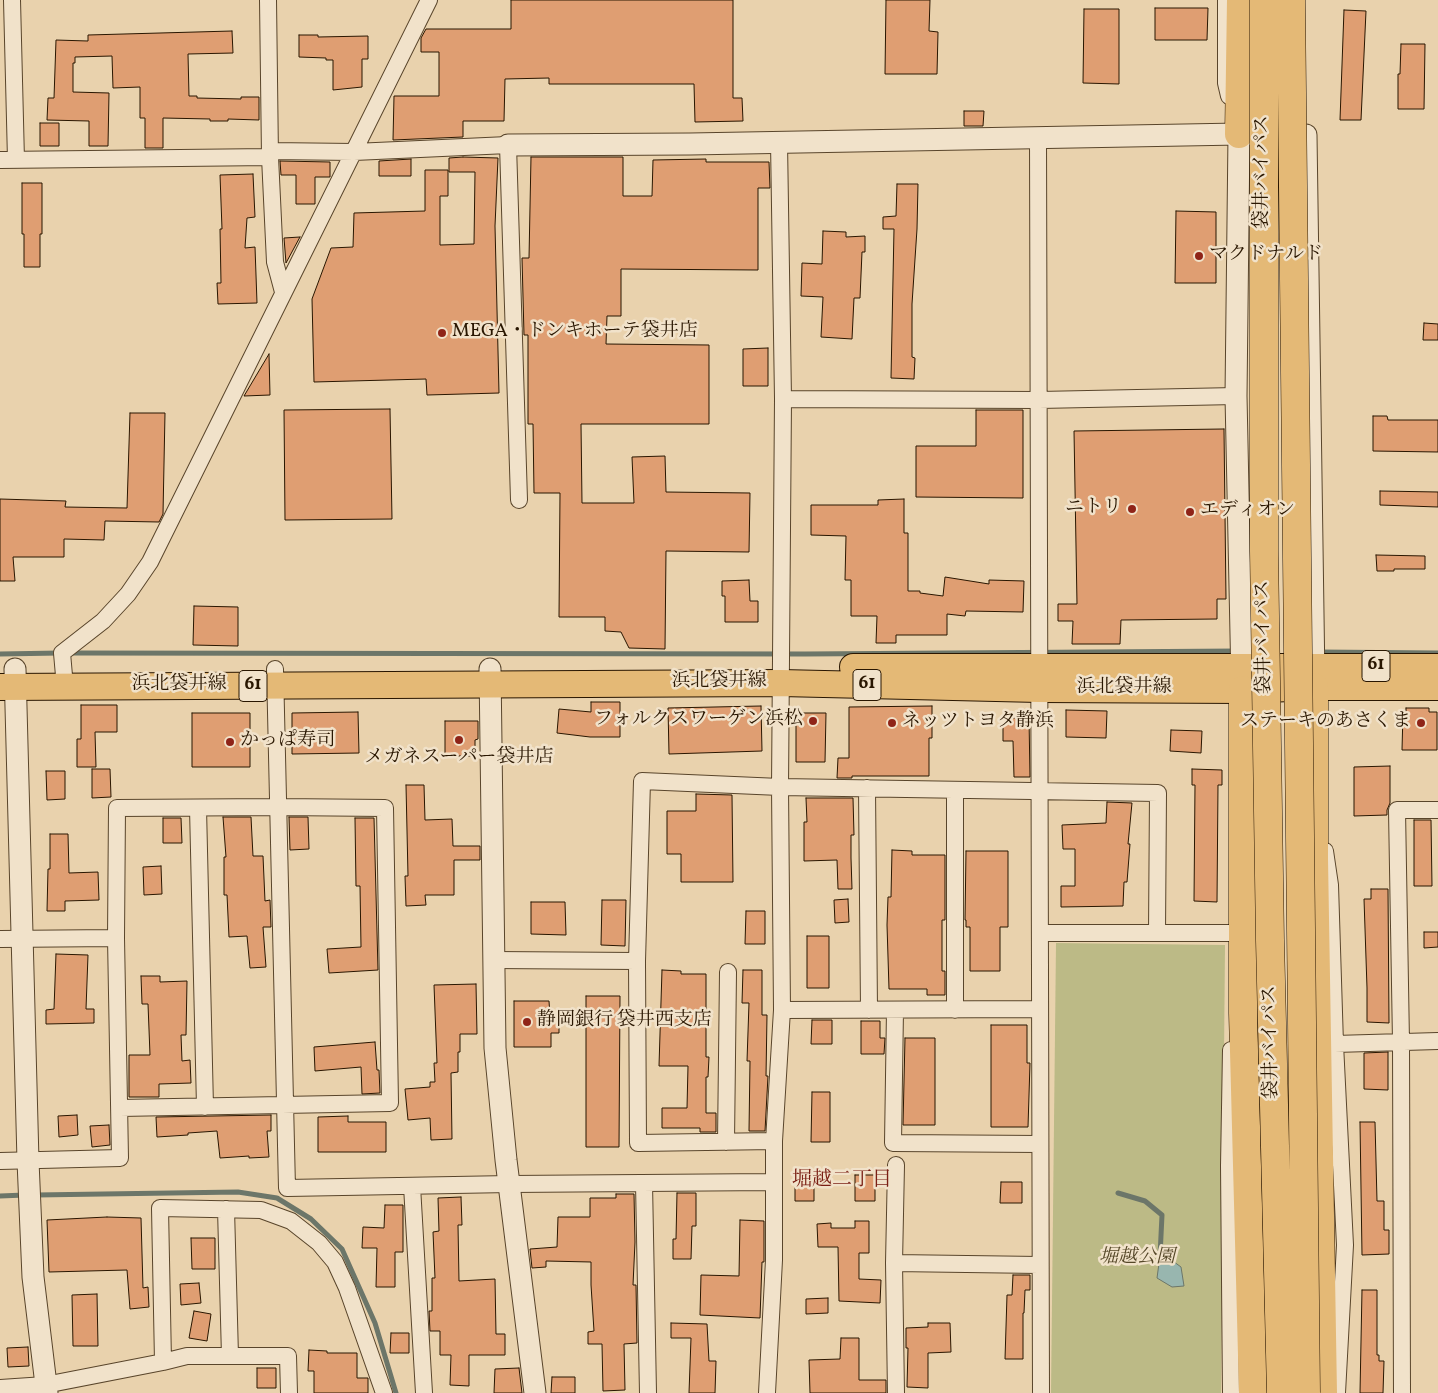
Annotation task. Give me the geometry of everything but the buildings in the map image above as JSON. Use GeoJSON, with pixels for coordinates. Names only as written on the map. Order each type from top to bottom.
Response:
{"type":"FeatureCollection","features":[{"type":"Feature","properties":{"kind":"highway"},"geometry":{"type":"LineString","coordinates":[[1239,134],[1241,0]]}},
{"type":"Feature","properties":{"kind":"highway","name":"袋井バイパス"},"geometry":{"type":"LineString","coordinates":[[1264,0],[1264,551],[1270,940],[1281,1393]]}},
{"type":"Feature","properties":{"kind":"highway"},"geometry":{"type":"LineString","coordinates":[[1301,1],[1306,136]]}},
{"type":"Feature","properties":{"kind":"highway","name":"袋井バイパス"},"geometry":{"type":"LineString","coordinates":[[1301,1],[1306,1393]]}},
{"type":"Feature","properties":{"kind":"highway"},"geometry":{"type":"LineString","coordinates":[[1314,676],[1314,869],[1323,1393]]}},
{"type":"Feature","properties":{"kind":"highway"},"geometry":{"type":"LineString","coordinates":[[1242,679],[1243,1013],[1253,1393]]}},
{"type":"Feature","properties":{"kind":"main road","name":"浜北袋井線"},"geometry":{"type":"LineString","coordinates":[[8,678],[781,675],[1242,679],[1438,667]]}},
{"type":"Feature","properties":{"kind":"main road","name":"浜北袋井線"},"geometry":{"type":"LineString","coordinates":[[1314,676],[1438,687]]}},
{"type":"Feature","properties":{"kind":"street"},"geometry":{"type":"LineString","coordinates":[[12,0],[8,160],[354,152],[508,145],[690,144],[1239,134],[1306,136],[1314,676]]}},
{"type":"Feature","properties":{"kind":"street"},"geometry":{"type":"LineString","coordinates":[[268,0],[270,154],[274,262],[284,292]]}},
{"type":"Feature","properties":{"kind":"street"},"geometry":{"type":"LineString","coordinates":[[64,678],[62,654],[102,621],[128,594],[150,562],[429,0]]}},
{"type":"Feature","properties":{"kind":"street"},"geometry":{"type":"LineString","coordinates":[[1226,0],[1226,83],[1239,134],[1236,396],[1242,679]]}},
{"type":"Feature","properties":{"kind":"street"},"geometry":{"type":"LineString","coordinates":[[1038,138],[1041,933],[1039,1265],[1041,1393]]}},
{"type":"Feature","properties":{"kind":"street"},"geometry":{"type":"LineString","coordinates":[[767,1393],[774,1260],[774,1141],[782,1010],[780,788],[783,399],[779,142]]}},
{"type":"Feature","properties":{"kind":"street"},"geometry":{"type":"LineString","coordinates":[[508,145],[518,500]]}},
{"type":"Feature","properties":{"kind":"street"},"geometry":{"type":"LineString","coordinates":[[783,399],[1039,400],[1236,396]]}},
{"type":"Feature","properties":{"kind":"street"},"geometry":{"type":"LineString","coordinates":[[276,677],[288,1188],[773,1182]]}},
{"type":"Feature","properties":{"kind":"street"},"geometry":{"type":"LineString","coordinates":[[491,677],[495,1048],[535,1393]]}},
{"type":"Feature","properties":{"kind":"street"},"geometry":{"type":"LineString","coordinates":[[8,678],[22,938],[32,1277],[46,1389]]}},
{"type":"Feature","properties":{"kind":"street"},"geometry":{"type":"LineString","coordinates":[[1314,780],[1330,886],[1335,1044],[1345,1245],[1337,1393]]}},
{"type":"Feature","properties":{"kind":"street"},"geometry":{"type":"LineString","coordinates":[[774,1141],[638,1143],[637,960],[642,781],[780,788],[1158,793],[1157,933]]}},
{"type":"Feature","properties":{"kind":"street"},"geometry":{"type":"LineString","coordinates":[[867,788],[869,1010]]}},
{"type":"Feature","properties":{"kind":"street"},"geometry":{"type":"LineString","coordinates":[[955,790],[955,1010]]}},
{"type":"Feature","properties":{"kind":"street"},"geometry":{"type":"LineString","coordinates":[[0,1161],[120,1158],[116,938],[117,808],[385,808],[390,1103],[120,1108]]}},
{"type":"Feature","properties":{"kind":"street"},"geometry":{"type":"LineString","coordinates":[[198,808],[205,1107]]}},
{"type":"Feature","properties":{"kind":"street"},"geometry":{"type":"LineString","coordinates":[[1402,1393],[1401,1042],[1397,810],[1438,810]]}},
{"type":"Feature","properties":{"kind":"street"},"geometry":{"type":"LineString","coordinates":[[1231,1393],[1229,1166],[1234,933],[1243,876]]}},
{"type":"Feature","properties":{"kind":"street"},"geometry":{"type":"LineString","coordinates":[[1041,933],[1234,933]]}},
{"type":"Feature","properties":{"kind":"street"},"geometry":{"type":"LineString","coordinates":[[0,939],[116,938]]}},
{"type":"Feature","properties":{"kind":"street"},"geometry":{"type":"LineString","coordinates":[[493,960],[637,960]]}},
{"type":"Feature","properties":{"kind":"street"},"geometry":{"type":"LineString","coordinates":[[726,1142],[728,972]]}},
{"type":"Feature","properties":{"kind":"street"},"geometry":{"type":"LineString","coordinates":[[782,1010],[1040,1009]]}},
{"type":"Feature","properties":{"kind":"street"},"geometry":{"type":"LineString","coordinates":[[894,1010],[893,1143],[1040,1144]]}},
{"type":"Feature","properties":{"kind":"street"},"geometry":{"type":"LineString","coordinates":[[1335,1044],[1438,1041]]}},
{"type":"Feature","properties":{"kind":"street"},"geometry":{"type":"LineString","coordinates":[[896,1165],[894,1264],[896,1393]]}},
{"type":"Feature","properties":{"kind":"street"},"geometry":{"type":"LineString","coordinates":[[644,1183],[648,1393]]}},
{"type":"Feature","properties":{"kind":"street"},"geometry":{"type":"LineString","coordinates":[[412,1186],[424,1393]]}},
{"type":"Feature","properties":{"kind":"street"},"geometry":{"type":"LineString","coordinates":[[163,1362],[160,1208],[261,1210],[291,1221],[319,1242],[336,1262],[384,1393]]}},
{"type":"Feature","properties":{"kind":"street"},"geometry":{"type":"LineString","coordinates":[[226,1209],[230,1356]]}},
{"type":"Feature","properties":{"kind":"street"},"geometry":{"type":"LineString","coordinates":[[894,1264],[1039,1265]]}},
{"type":"Feature","properties":{"kind":"street"},"geometry":{"type":"LineString","coordinates":[[0,1388],[46,1389],[186,1356],[288,1356],[289,1393]]}},
{"type":"Feature","properties":{"kind":"green space","name":"堀越公園"},"geometry":{"type":"Polygon","coordinates":[[[1056,943],[1225,945],[1221,1393],[1051,1393],[1056,943]]]}},
{"type":"Feature","properties":{"kind":"water"},"geometry":{"type":"Polygon","coordinates":[[[1160,1256],[1166,1256],[1181,1267],[1184,1286],[1172,1287],[1157,1278],[1160,1256]]]}},
{"type":"Feature","properties":{"kind":"waterway"},"geometry":{"type":"LineString","coordinates":[[69,653],[805,654],[1238,651]]}},
{"type":"Feature","properties":{"kind":"waterway"},"geometry":{"type":"LineString","coordinates":[[1319,652],[1438,653]]}},
{"type":"Feature","properties":{"kind":"waterway"},"geometry":{"type":"LineString","coordinates":[[0,654],[60,653]]}},
{"type":"Feature","properties":{"kind":"waterway"},"geometry":{"type":"LineString","coordinates":[[36,1195],[238,1192],[277,1198],[311,1219],[342,1249],[375,1323],[396,1393]]}},
{"type":"Feature","properties":{"kind":"waterway"},"geometry":{"type":"LineString","coordinates":[[1118,1193],[1145,1201],[1162,1215],[1160,1256]]}},
{"type":"Feature","properties":{"kind":"waterway"},"geometry":{"type":"LineString","coordinates":[[0,1196],[25,1195]]}},
{"type":"Feature","properties":{"kind":"place","name":"マクドナルド"},"geometry":{"type":"Point","coordinates":[1199,256]}},
{"type":"Feature","properties":{"kind":"place","name":"MEGA・ドンキホーテ袋井店"},"geometry":{"type":"Point","coordinates":[442,333]}},
{"type":"Feature","properties":{"kind":"place","name":"ニトリ"},"geometry":{"type":"Point","coordinates":[1132,509]}},
{"type":"Feature","properties":{"kind":"place","name":"エディオン"},"geometry":{"type":"Point","coordinates":[1190,512]}},
{"type":"Feature","properties":{"kind":"place","name":"フォルクスワーゲン浜松"},"geometry":{"type":"Point","coordinates":[813,721]}},
{"type":"Feature","properties":{"kind":"place","name":"ネッツトヨタ静浜"},"geometry":{"type":"Point","coordinates":[892,723]}},
{"type":"Feature","properties":{"kind":"place","name":"ステーキのあさくま"},"geometry":{"type":"Point","coordinates":[1421,723]}},
{"type":"Feature","properties":{"kind":"place","name":"メガネスーパー袋井店"},"geometry":{"type":"Point","coordinates":[459,740]}},
{"type":"Feature","properties":{"kind":"place","name":"かっぱ寿司"},"geometry":{"type":"Point","coordinates":[230,742]}},
{"type":"Feature","properties":{"kind":"place","name":"静岡銀行 袋井西支店"},"geometry":{"type":"Point","coordinates":[527,1022]}},
{"type":"Feature","properties":{"kind":"district","name":"堀越二丁目"},"geometry":{"type":"Point","coordinates":[842,1181]}}]}
